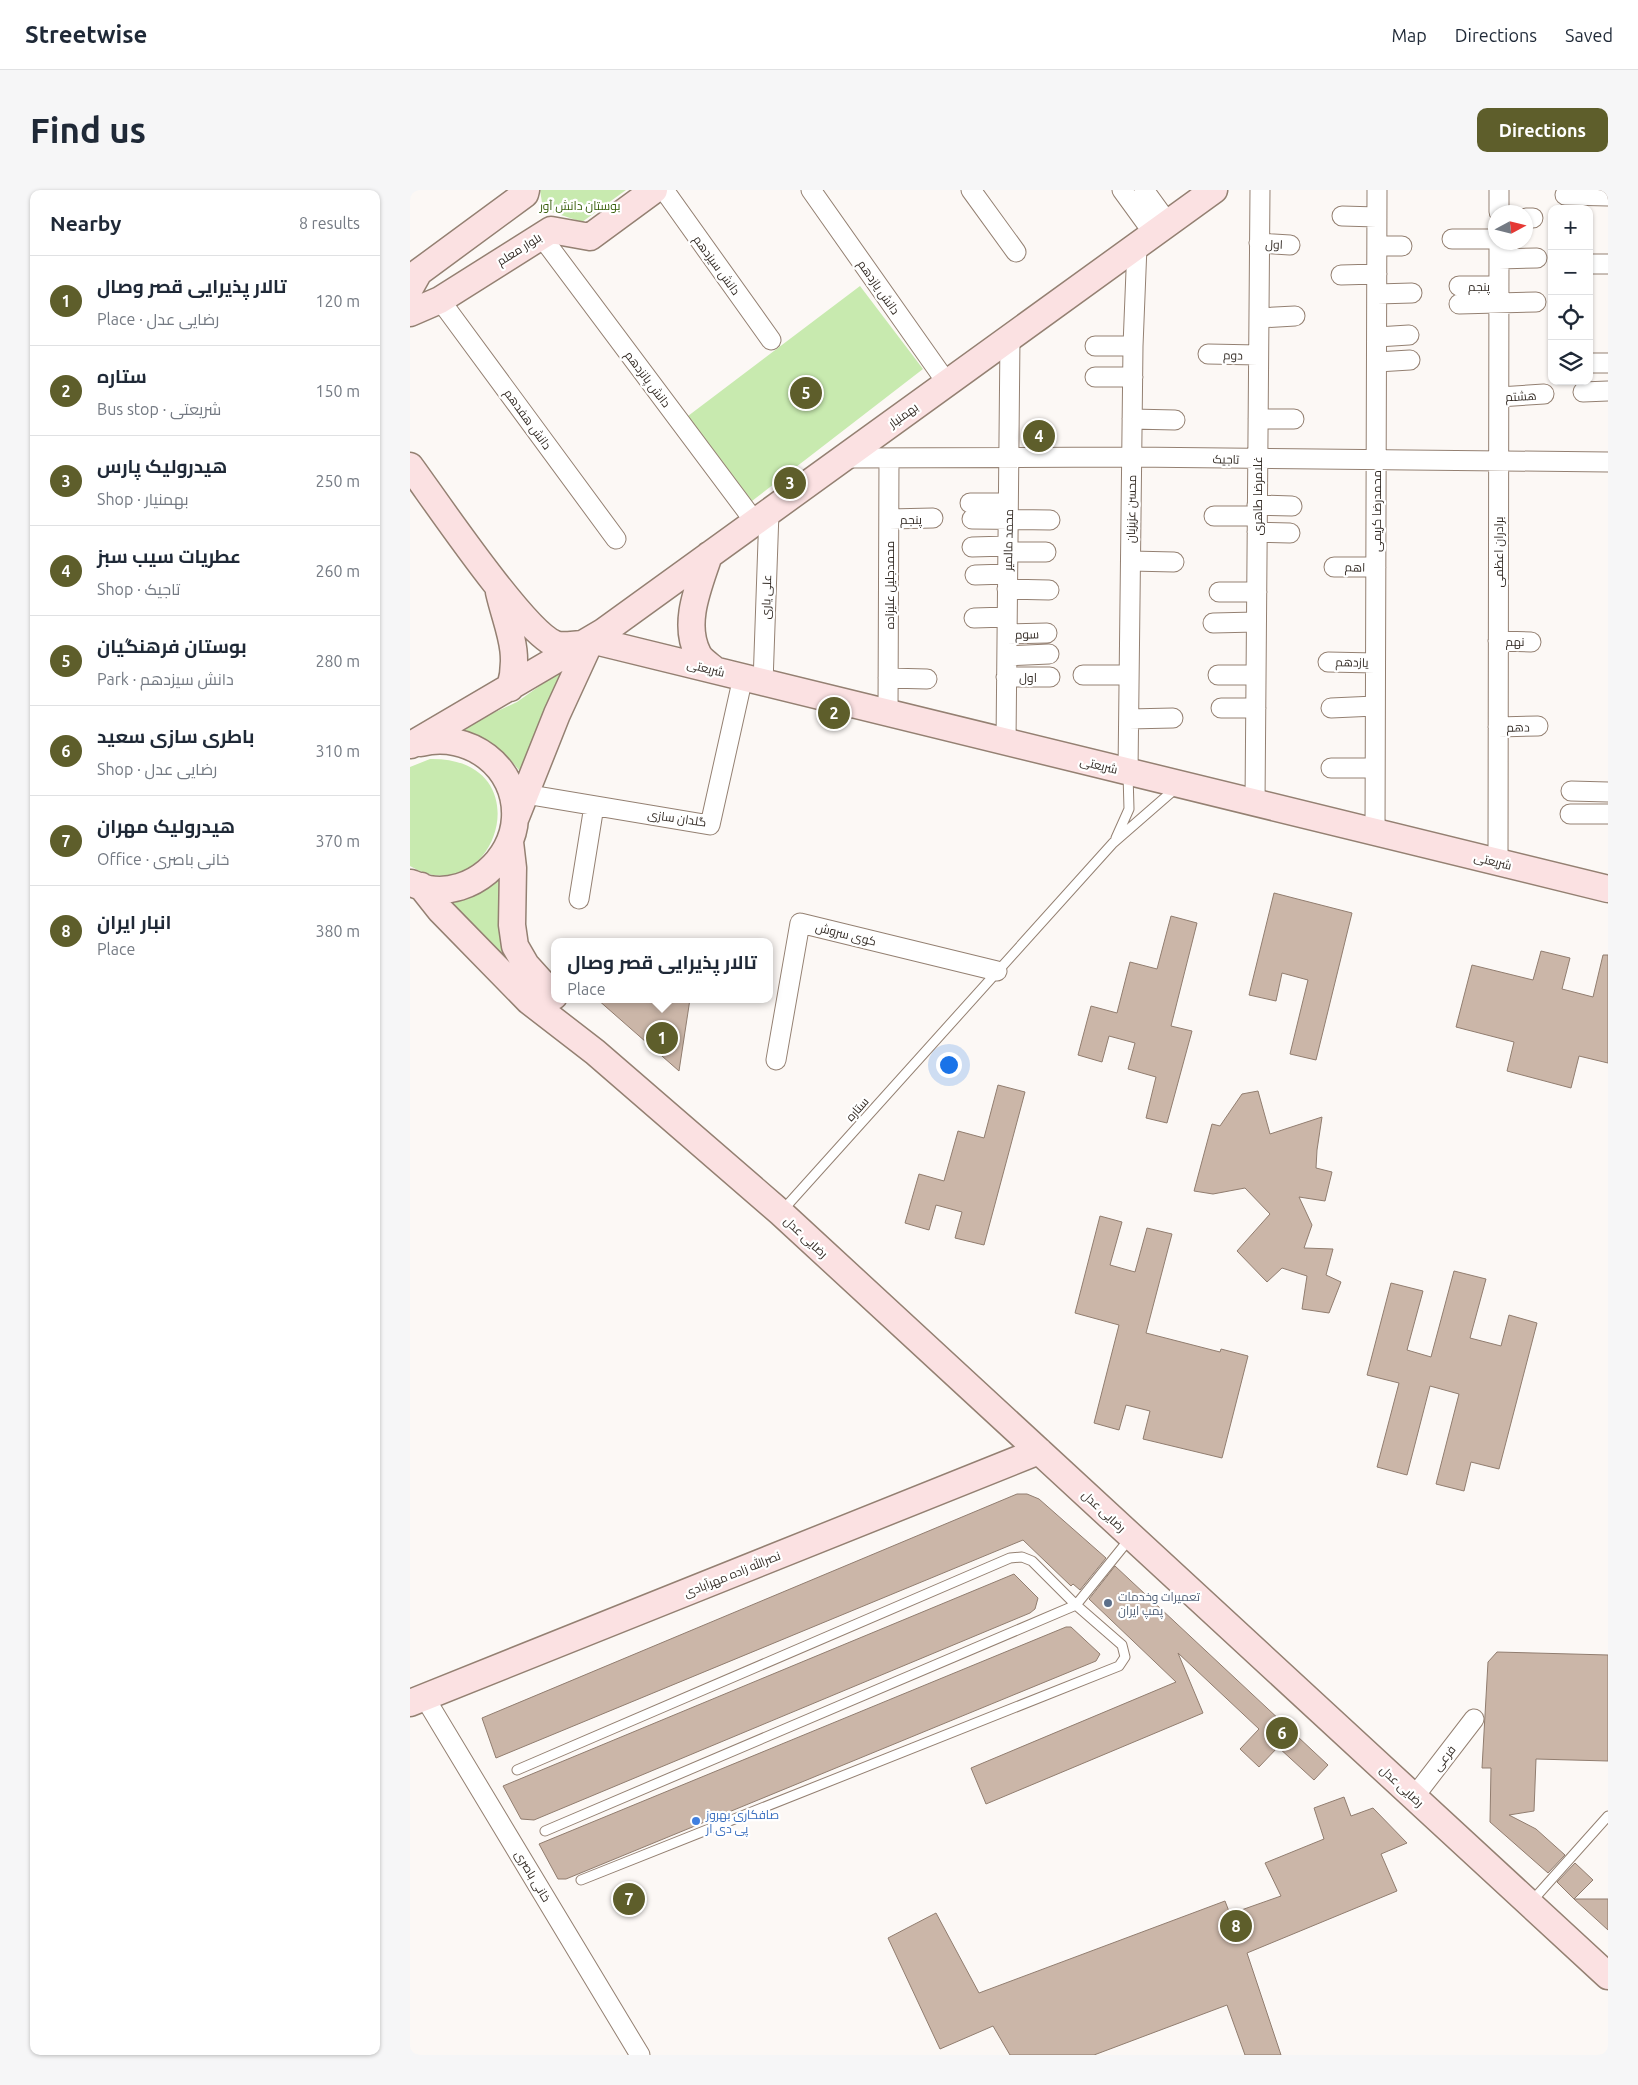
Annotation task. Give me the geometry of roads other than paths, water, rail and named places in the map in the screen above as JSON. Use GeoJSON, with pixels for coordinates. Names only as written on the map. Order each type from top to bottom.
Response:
{"type":"FeatureCollection","features":[{"type":"Feature","properties":{"kind":"main road","name":"بلوار معلم"},"geometry":{"type":"LineString","coordinates":[[410,313],[440,300],[551,230],[590,237],[654,190]]}},
{"type":"Feature","properties":{"kind":"main road","name":"بهمنیار"},"geometry":{"type":"LineString","coordinates":[[410,746],[597,638],[1214,190]]}},
{"type":"Feature","properties":{"kind":"main road"},"geometry":{"type":"LineString","coordinates":[[413,274],[518,193]]}},
{"type":"Feature","properties":{"kind":"main road","name":"شریعتی"},"geometry":{"type":"LineString","coordinates":[[410,466],[498,584],[537,630],[556,644],[597,638],[705,660],[1128,767],[1182,786],[1255,798],[1375,827],[1498,858],[1608,889]]}},
{"type":"Feature","properties":{"kind":"main road"},"geometry":{"type":"LineString","coordinates":[[705,660],[691,634],[692,612],[709,556]]}},
{"type":"Feature","properties":{"kind":"main road"},"geometry":{"type":"LineString","coordinates":[[498,584],[514,645],[515,671],[510,688]]}},
{"type":"Feature","properties":{"kind":"main road"},"geometry":{"type":"LineString","coordinates":[[415,884],[429,889],[454,888],[478,880],[497,864],[513,830],[525,794],[557,714],[597,638]]}},
{"type":"Feature","properties":{"kind":"main road"},"geometry":{"type":"LineString","coordinates":[[410,746],[435,739],[460,742],[483,752],[501,770],[512,793],[513,868],[511,904],[515,946],[526,965],[551,993]]}},
{"type":"Feature","properties":{"kind":"main road","name":"رضایی عدل"},"geometry":{"type":"LineString","coordinates":[[415,884],[529,1000],[595,1052],[781,1213],[1608,1976]]}},
{"type":"Feature","properties":{"kind":"main road"},"geometry":{"type":"LineString","coordinates":[[562,1003],[588,1030],[595,1052]]}},
{"type":"Feature","properties":{"kind":"main road","name":"نصرالله زاده مهرآبادی"},"geometry":{"type":"LineString","coordinates":[[415,1704],[1039,1451]]}},
{"type":"Feature","properties":{"kind":"street","name":"دانش سیزدهم"},"geometry":{"type":"LineString","coordinates":[[664,190],[771,340]]}},
{"type":"Feature","properties":{"kind":"street","name":"دانش یازدهم"},"geometry":{"type":"LineString","coordinates":[[811,190],[947,384]]}},
{"type":"Feature","properties":{"kind":"street"},"geometry":{"type":"LineString","coordinates":[[971,190],[1016,252]]}},
{"type":"Feature","properties":{"kind":"street"},"geometry":{"type":"LineString","coordinates":[[1122,190],[1153,234]]}},
{"type":"Feature","properties":{"kind":"street"},"geometry":{"type":"LineString","coordinates":[[1144,190],[1153,234]]}},
{"type":"Feature","properties":{"kind":"street","name":"غلامرضا طاهری"},"geometry":{"type":"LineString","coordinates":[[1255,798],[1260,190]]}},
{"type":"Feature","properties":{"kind":"street","name":"محمدرضا کریمی"},"geometry":{"type":"LineString","coordinates":[[1375,827],[1377,190]]}},
{"type":"Feature","properties":{"kind":"street"},"geometry":{"type":"LineString","coordinates":[[1499,190],[1499,205]]}},
{"type":"Feature","properties":{"kind":"street"},"geometry":{"type":"LineString","coordinates":[[1565,196],[1608,196]]}},
{"type":"Feature","properties":{"kind":"street"},"geometry":{"type":"LineString","coordinates":[[1342,216],[1377,216]]}},
{"type":"Feature","properties":{"kind":"street","name":"محسن عزیزیان"},"geometry":{"type":"LineString","coordinates":[[1128,767],[1133,346],[1153,234]]}},
{"type":"Feature","properties":{"kind":"street","name":"دانش پانزدهم"},"geometry":{"type":"LineString","coordinates":[[542,236],[762,517]]}},
{"type":"Feature","properties":{"kind":"street"},"geometry":{"type":"LineString","coordinates":[[1452,240],[1488,239]]}},
{"type":"Feature","properties":{"kind":"street","name":"اول"},"geometry":{"type":"LineString","coordinates":[[1259,243],[1290,244]]}},
{"type":"Feature","properties":{"kind":"street"},"geometry":{"type":"LineString","coordinates":[[1377,246],[1402,246]]}},
{"type":"Feature","properties":{"kind":"street"},"geometry":{"type":"LineString","coordinates":[[1499,251],[1537,258]]}},
{"type":"Feature","properties":{"kind":"street","name":"برادران اعظمی"},"geometry":{"type":"LineString","coordinates":[[1498,858],[1499,251]]}},
{"type":"Feature","properties":{"kind":"street"},"geometry":{"type":"LineString","coordinates":[[1593,264],[1608,264]]}},
{"type":"Feature","properties":{"kind":"street"},"geometry":{"type":"LineString","coordinates":[[1340,275],[1377,274]]}},
{"type":"Feature","properties":{"kind":"street"},"geometry":{"type":"LineString","coordinates":[[1377,294],[1412,293]]}},
{"type":"Feature","properties":{"kind":"street"},"geometry":{"type":"LineString","coordinates":[[1459,295],[1499,295],[1536,302]]}},
{"type":"Feature","properties":{"kind":"street","name":"دانش هفدهم"},"geometry":{"type":"LineString","coordinates":[[440,300],[616,539]]}},
{"type":"Feature","properties":{"kind":"street"},"geometry":{"type":"LineString","coordinates":[[1259,318],[1295,316]]}},
{"type":"Feature","properties":{"kind":"street"},"geometry":{"type":"LineString","coordinates":[[1377,337],[1408,335]]}},
{"type":"Feature","properties":{"kind":"street","name":"محمد مالمیر"},"geometry":{"type":"LineString","coordinates":[[1006,737],[1010,338]]}},
{"type":"Feature","properties":{"kind":"street"},"geometry":{"type":"LineString","coordinates":[[1095,346],[1133,346]]}},
{"type":"Feature","properties":{"kind":"street","name":"دوم"},"geometry":{"type":"LineString","coordinates":[[1208,354],[1258,355]]}},
{"type":"Feature","properties":{"kind":"street"},"geometry":{"type":"LineString","coordinates":[[1377,362],[1410,360]]}},
{"type":"Feature","properties":{"kind":"street"},"geometry":{"type":"LineString","coordinates":[[1593,363],[1608,364]]}},
{"type":"Feature","properties":{"kind":"street"},"geometry":{"type":"LineString","coordinates":[[1095,377],[1133,377]]}},
{"type":"Feature","properties":{"kind":"street"},"geometry":{"type":"LineString","coordinates":[[1583,392],[1608,391]]}},
{"type":"Feature","properties":{"kind":"street","name":"هشتم"},"geometry":{"type":"LineString","coordinates":[[1499,397],[1544,394]]}},
{"type":"Feature","properties":{"kind":"street"},"geometry":{"type":"LineString","coordinates":[[1132,419],[1175,420]]}},
{"type":"Feature","properties":{"kind":"street"},"geometry":{"type":"LineString","coordinates":[[1258,419],[1294,419]]}},
{"type":"Feature","properties":{"kind":"street","name":"تاجیک"},"geometry":{"type":"LineString","coordinates":[[844,458],[1132,457],[1608,462]]}},
{"type":"Feature","properties":{"kind":"street","name":"محمدجلیل علیزاده"},"geometry":{"type":"LineString","coordinates":[[885,705],[888,678],[889,458]]}},
{"type":"Feature","properties":{"kind":"street"},"geometry":{"type":"LineString","coordinates":[[1214,516],[1257,517],[1292,506]]}},
{"type":"Feature","properties":{"kind":"street"},"geometry":{"type":"LineString","coordinates":[[971,511],[1008,511],[1050,520]]}},
{"type":"Feature","properties":{"kind":"street","name":"علی یاری"},"geometry":{"type":"LineString","coordinates":[[759,675],[762,517]]}},
{"type":"Feature","properties":{"kind":"street"},"geometry":{"type":"LineString","coordinates":[[1257,517],[1290,532]]}},
{"type":"Feature","properties":{"kind":"street","name":"پنجم"},"geometry":{"type":"LineString","coordinates":[[889,519],[933,518]]}},
{"type":"Feature","properties":{"kind":"street"},"geometry":{"type":"LineString","coordinates":[[972,548],[1046,552]]}},
{"type":"Feature","properties":{"kind":"street"},"geometry":{"type":"LineString","coordinates":[[1131,561],[1174,562]]}},
{"type":"Feature","properties":{"kind":"street","name":"اهم"},"geometry":{"type":"LineString","coordinates":[[1334,566],[1376,567]]}},
{"type":"Feature","properties":{"kind":"street"},"geometry":{"type":"LineString","coordinates":[[975,575],[1049,590]]}},
{"type":"Feature","properties":{"kind":"street"},"geometry":{"type":"LineString","coordinates":[[1219,592],[1257,592]]}},
{"type":"Feature","properties":{"kind":"street","name":"سوم"},"geometry":{"type":"LineString","coordinates":[[974,618],[1047,633]]}},
{"type":"Feature","properties":{"kind":"street"},"geometry":{"type":"LineString","coordinates":[[1213,623],[1256,622]]}},
{"type":"Feature","properties":{"kind":"street","name":"نهم"},"geometry":{"type":"LineString","coordinates":[[1498,641],[1531,642]]}},
{"type":"Feature","properties":{"kind":"street"},"geometry":{"type":"LineString","coordinates":[[1006,656],[1049,654]]}},
{"type":"Feature","properties":{"kind":"street","name":"یازدهم"},"geometry":{"type":"LineString","coordinates":[[1328,662],[1375,663]]}},
{"type":"Feature","properties":{"kind":"street"},"geometry":{"type":"LineString","coordinates":[[1218,670],[1256,670]]}},
{"type":"Feature","properties":{"kind":"street"},"geometry":{"type":"LineString","coordinates":[[1083,675],[1129,674]]}},
{"type":"Feature","properties":{"kind":"street","name":"گلدان سازی"},"geometry":{"type":"LineString","coordinates":[[525,794],[710,826],[759,675]]}},
{"type":"Feature","properties":{"kind":"street","name":"اول"},"geometry":{"type":"LineString","coordinates":[[1006,677],[1050,677]]}},
{"type":"Feature","properties":{"kind":"street"},"geometry":{"type":"LineString","coordinates":[[888,678],[927,679]]}},
{"type":"Feature","properties":{"kind":"street"},"geometry":{"type":"LineString","coordinates":[[1330,708],[1375,706]]}},
{"type":"Feature","properties":{"kind":"street"},"geometry":{"type":"LineString","coordinates":[[1221,708],[1256,708]]}},
{"type":"Feature","properties":{"kind":"street"},"geometry":{"type":"LineString","coordinates":[[1129,719],[1173,718]]}},
{"type":"Feature","properties":{"kind":"street","name":"دهم"},"geometry":{"type":"LineString","coordinates":[[1498,727],[1538,726]]}},
{"type":"Feature","properties":{"kind":"street"},"geometry":{"type":"LineString","coordinates":[[1331,768],[1375,768]]}},
{"type":"Feature","properties":{"kind":"street"},"geometry":{"type":"LineString","coordinates":[[1572,791],[1608,792]]}},
{"type":"Feature","properties":{"kind":"street"},"geometry":{"type":"LineString","coordinates":[[579,899],[594,806]]}},
{"type":"Feature","properties":{"kind":"street"},"geometry":{"type":"LineString","coordinates":[[1570,814],[1608,814]]}},
{"type":"Feature","properties":{"kind":"street","name":"کوی سروش"},"geometry":{"type":"LineString","coordinates":[[776,1060],[800,923],[997,971]]}},
{"type":"Feature","properties":{"kind":"street","name":"خانی باصری"},"geometry":{"type":"LineString","coordinates":[[415,1704],[640,2055]]}},
{"type":"Feature","properties":{"kind":"street","name":"فرعی"},"geometry":{"type":"LineString","coordinates":[[1414,1797],[1474,1719]]}},
{"type":"Feature","properties":{"kind":"lane"},"geometry":{"type":"LineString","coordinates":[[1128,767],[1255,798]]}},
{"type":"Feature","properties":{"kind":"lane","name":"ستاره"},"geometry":{"type":"LineString","coordinates":[[1114,843],[1128,809],[1128,767]]}},
{"type":"Feature","properties":{"kind":"lane","name":"ستاره"},"geometry":{"type":"LineString","coordinates":[[781,1213],[1114,843],[1169,792],[1182,786]]}},
{"type":"Feature","properties":{"kind":"lane"},"geometry":{"type":"LineString","coordinates":[[1498,858],[1608,881]]}},
{"type":"Feature","properties":{"kind":"lane"},"geometry":{"type":"LineString","coordinates":[[545,1832],[1076,1605],[1132,1536]]}},
{"type":"Feature","properties":{"kind":"lane"},"geometry":{"type":"LineString","coordinates":[[517,1770],[1010,1558],[1022,1557],[1032,1561],[1076,1605],[1122,1645],[1125,1657],[1119,1666],[582,1880]]}},
{"type":"Feature","properties":{"kind":"lane"},"geometry":{"type":"LineString","coordinates":[[1530,1904],[1608,1816]]}},
{"type":"Feature","properties":{"kind":"place","name":"بوستان فرهنگیان"},"geometry":{"type":"Point","coordinates":[806,393]}},
{"type":"Feature","properties":{"kind":"place","name":"عطریات سیب سبز"},"geometry":{"type":"Point","coordinates":[1039,436]}},
{"type":"Feature","properties":{"kind":"place","name":"هیدرولیک پارس"},"geometry":{"type":"Point","coordinates":[790,483]}},
{"type":"Feature","properties":{"kind":"place","name":"ستاره"},"geometry":{"type":"Point","coordinates":[834,713]}},
{"type":"Feature","properties":{"kind":"place","name":"تالار پذیرایی قصر وصال"},"geometry":{"type":"Point","coordinates":[662,1038]}},
{"type":"Feature","properties":{"kind":"place","name":"تعمیرات وخدمات پمپ ایران"},"geometry":{"type":"Point","coordinates":[1108,1603]}},
{"type":"Feature","properties":{"kind":"place","name":"باطری سازی سعید"},"geometry":{"type":"Point","coordinates":[1282,1733]}},
{"type":"Feature","properties":{"kind":"place","name":"صافکاری بهروز پی دی ار"},"geometry":{"type":"Point","coordinates":[696,1821]}},
{"type":"Feature","properties":{"kind":"place","name":"هیدرولیک مهران"},"geometry":{"type":"Point","coordinates":[629,1899]}},
{"type":"Feature","properties":{"kind":"place","name":"انبار ایران"},"geometry":{"type":"Point","coordinates":[1236,1926]}},
{"type":"Feature","properties":{"kind":"park label","name":"بوستان دانش آور"},"geometry":{"type":"Point","coordinates":[580,205]}}]}
